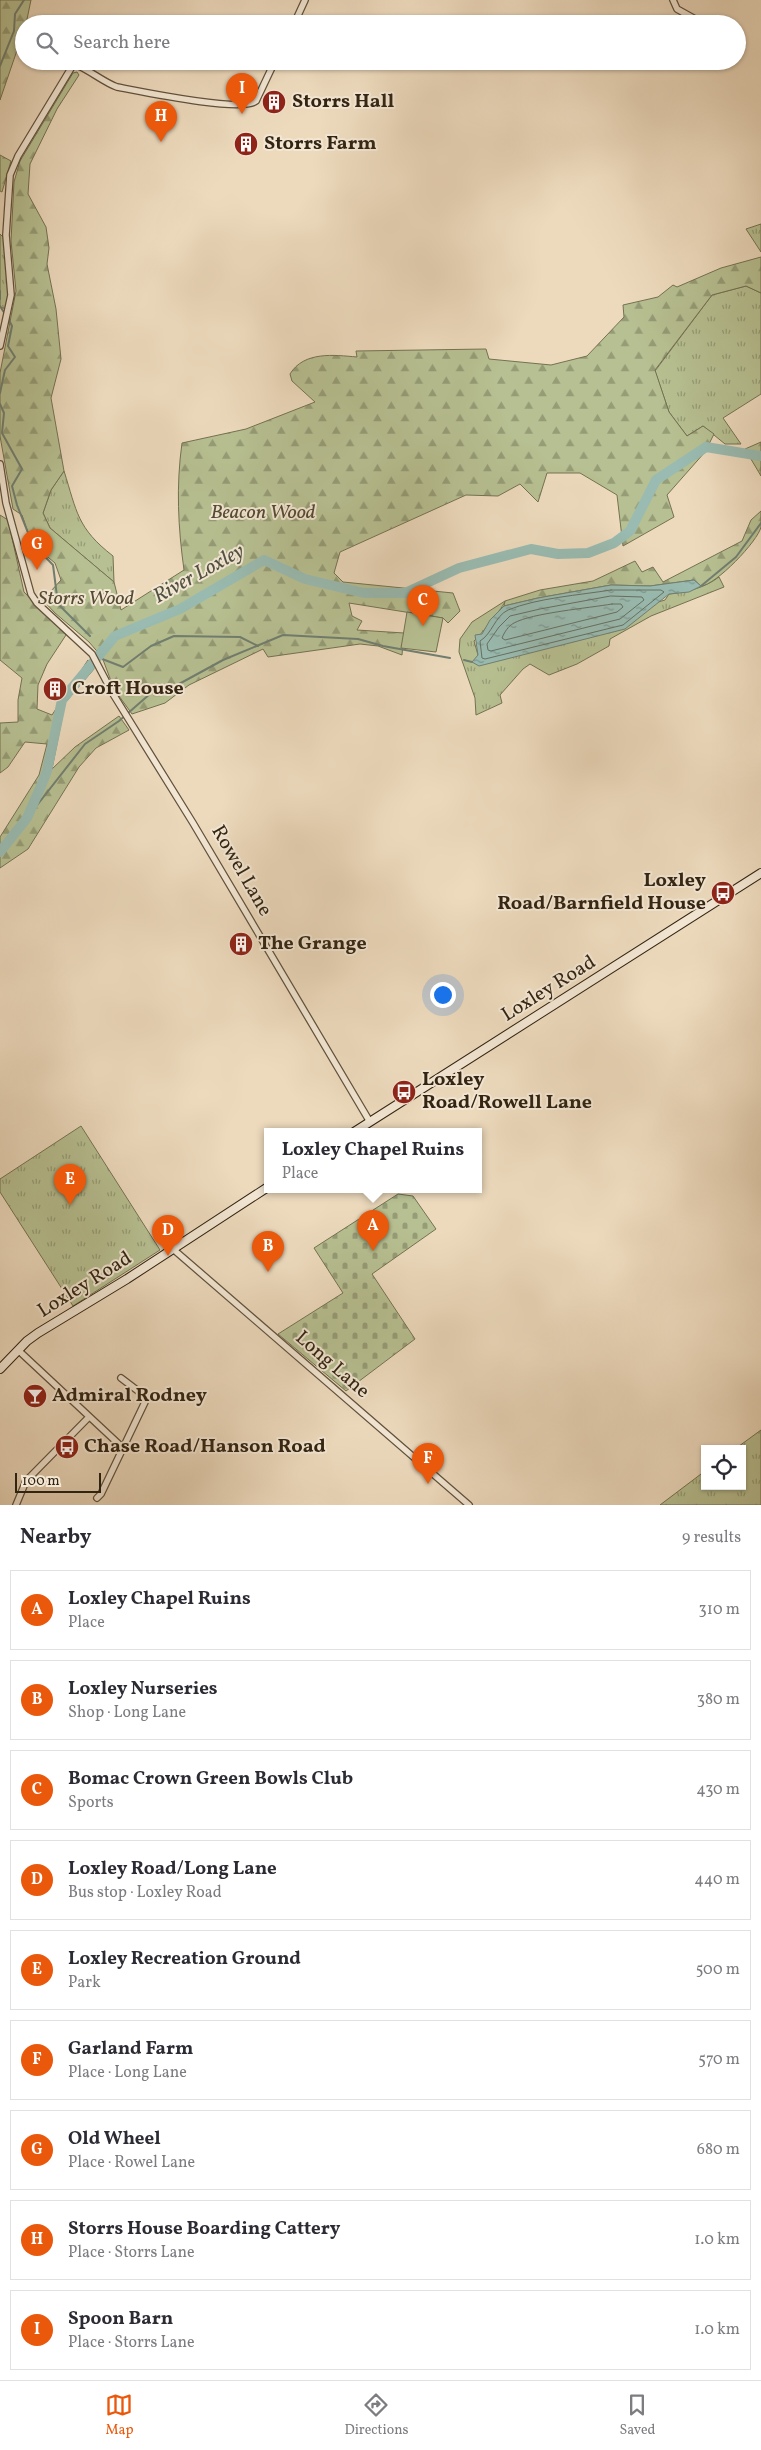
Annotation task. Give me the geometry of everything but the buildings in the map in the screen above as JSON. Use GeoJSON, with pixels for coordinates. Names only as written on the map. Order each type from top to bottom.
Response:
{"type":"FeatureCollection","features":[{"type":"Feature","properties":{"kind":"main road","name":"Loxley Road"},"geometry":{"type":"LineString","coordinates":[[360,1128],[761,873]]}},
{"type":"Feature","properties":{"kind":"main road","name":"Loxley Road"},"geometry":{"type":"LineString","coordinates":[[0,1369],[38,1333],[264,1190]]}},
{"type":"Feature","properties":{"kind":"street"},"geometry":{"type":"LineString","coordinates":[[298,15],[305,0]]}},
{"type":"Feature","properties":{"kind":"street"},"geometry":{"type":"LineString","coordinates":[[673,0],[677,9],[688,15]]}},
{"type":"Feature","properties":{"kind":"street"},"geometry":{"type":"LineString","coordinates":[[0,346],[11,296],[6,235],[10,175],[13,164],[70,70]]}},
{"type":"Feature","properties":{"kind":"street"},"geometry":{"type":"LineString","coordinates":[[87,70],[102,81],[117,87],[242,106],[253,104],[256,101],[271,70]]}},
{"type":"Feature","properties":{"kind":"street"},"geometry":{"type":"LineString","coordinates":[[0,464],[3,504]]}},
{"type":"Feature","properties":{"kind":"street","name":"Rowel Lane"},"geometry":{"type":"LineString","coordinates":[[3,504],[31,594],[37,603],[92,654],[98,664],[102,677],[129,718],[370,1122]]}},
{"type":"Feature","properties":{"kind":"street","name":"Long Lane"},"geometry":{"type":"LineString","coordinates":[[173,1249],[470,1505]]}},
{"type":"Feature","properties":{"kind":"street"},"geometry":{"type":"LineString","coordinates":[[18,1350],[123,1448]]}},
{"type":"Feature","properties":{"kind":"street"},"geometry":{"type":"LineString","coordinates":[[97,1498],[101,1494],[146,1397],[121,1378]]}},
{"type":"Feature","properties":{"kind":"street"},"geometry":{"type":"LineString","coordinates":[[16,1505],[26,1480],[89,1417]]}},
{"type":"Feature","properties":{"kind":"green space"},"geometry":{"type":"Polygon","coordinates":[[[0,0],[31,0],[28,15],[15,15],[15,56],[0,100],[0,0]]]}},
{"type":"Feature","properties":{"kind":"green space","name":"Beacon Wood"},"geometry":{"type":"Polygon","coordinates":[[[77,72],[79,75],[57,109],[30,164],[28,194],[46,227],[49,248],[47,264],[56,309],[61,359],[51,398],[64,471],[51,490],[43,513],[50,528],[114,582],[121,610],[184,570],[178,507],[182,443],[246,429],[315,402],[292,381],[290,374],[303,361],[329,355],[357,357],[356,351],[486,349],[489,359],[551,365],[587,356],[624,317],[623,305],[658,297],[673,285],[677,287],[721,268],[761,257],[761,293],[746,286],[712,295],[655,370],[669,412],[687,436],[703,426],[714,434],[705,452],[667,495],[674,517],[623,546],[617,495],[580,473],[547,473],[538,502],[520,484],[498,496],[466,495],[340,552],[334,573],[343,582],[453,593],[460,611],[448,623],[443,618],[349,603],[352,616],[362,621],[357,630],[404,633],[402,655],[378,646],[360,644],[268,657],[263,649],[189,685],[165,703],[132,714],[114,689],[102,657],[89,642],[55,613],[39,596],[51,591],[61,580],[55,563],[32,544],[22,515],[13,509],[0,436],[0,373],[16,291],[11,241],[14,182],[20,161],[73,73],[77,72]]]}},
{"type":"Feature","properties":{"kind":"green space"},"geometry":{"type":"Polygon","coordinates":[[[0,155],[11,161],[2,192],[0,191],[0,155]]]}},
{"type":"Feature","properties":{"kind":"green space"},"geometry":{"type":"Polygon","coordinates":[[[761,224],[761,252],[746,229],[761,224]]]}},
{"type":"Feature","properties":{"kind":"green space"},"geometry":{"type":"Polygon","coordinates":[[[0,234],[4,238],[9,296],[6,309],[0,307],[0,234]]]}},
{"type":"Feature","properties":{"kind":"green space"},"geometry":{"type":"Polygon","coordinates":[[[746,286],[761,293],[761,394],[723,418],[741,444],[725,444],[703,426],[687,436],[669,412],[655,371],[712,295],[746,286]]]}},
{"type":"Feature","properties":{"kind":"green space"},"geometry":{"type":"Polygon","coordinates":[[[761,442],[761,476],[745,449],[761,442]]]}},
{"type":"Feature","properties":{"kind":"green space"},"geometry":{"type":"Polygon","coordinates":[[[64,471],[76,509],[85,528],[113,556],[114,582],[50,528],[43,513],[51,490],[64,471]]]}},
{"type":"Feature","properties":{"kind":"green space"},"geometry":{"type":"Polygon","coordinates":[[[761,511],[761,527],[745,552],[726,571],[708,584],[701,586],[694,580],[650,586],[611,585],[504,606],[505,601],[540,590],[593,581],[635,561],[642,572],[653,567],[663,582],[742,541],[751,520],[761,511]]]}},
{"type":"Feature","properties":{"kind":"green space"},"geometry":{"type":"Polygon","coordinates":[[[0,515],[8,520],[24,592],[66,635],[47,664],[38,685],[37,709],[52,715],[88,660],[94,669],[65,703],[52,769],[75,747],[119,716],[129,730],[96,748],[79,767],[28,849],[0,868],[0,837],[39,775],[47,744],[25,742],[8,767],[0,773],[0,723],[18,722],[18,700],[22,678],[0,660],[0,515]]]}},
{"type":"Feature","properties":{"kind":"green space"},"geometry":{"type":"Polygon","coordinates":[[[719,577],[724,587],[651,616],[610,639],[609,646],[577,664],[549,675],[530,664],[523,669],[500,695],[502,703],[476,715],[475,698],[459,652],[460,639],[472,622],[505,601],[474,641],[478,655],[665,600],[669,594],[696,589],[719,577]]]}},
{"type":"Feature","properties":{"kind":"green space"},"geometry":{"type":"Polygon","coordinates":[[[407,612],[443,618],[436,652],[401,648],[407,612]]]}},
{"type":"Feature","properties":{"kind":"green space"},"geometry":{"type":"Polygon","coordinates":[[[81,1126],[160,1250],[73,1306],[0,1192],[0,1179],[81,1126]]]}},
{"type":"Feature","properties":{"kind":"green space"},"geometry":{"type":"Polygon","coordinates":[[[398,1194],[413,1196],[436,1229],[372,1274],[415,1339],[346,1391],[278,1334],[343,1293],[314,1248],[398,1194]]]}},
{"type":"Feature","properties":{"kind":"green space"},"geometry":{"type":"Polygon","coordinates":[[[761,1430],[761,1505],[660,1505],[701,1474],[701,1490],[746,1490],[746,1445],[740,1445],[761,1430]]]}},
{"type":"Feature","properties":{"kind":"water"},"geometry":{"type":"Polygon","coordinates":[[[694,580],[701,586],[689,592],[669,594],[625,629],[479,666],[472,662],[478,655],[475,635],[482,634],[490,620],[504,606],[611,585],[650,586],[694,580]]]}},
{"type":"Feature","properties":{"kind":"waterway"},"geometry":{"type":"LineString","coordinates":[[0,66],[14,31],[15,14],[24,0]]}},
{"type":"Feature","properties":{"kind":"waterway"},"geometry":{"type":"LineString","coordinates":[[0,291],[0,299]]}},
{"type":"Feature","properties":{"kind":"waterway"},"geometry":{"type":"LineString","coordinates":[[0,306],[5,314]]}},
{"type":"Feature","properties":{"kind":"waterway"},"geometry":{"type":"LineString","coordinates":[[0,393],[5,370],[15,357],[8,346],[12,326],[8,318]]}},
{"type":"Feature","properties":{"kind":"waterway"},"geometry":{"type":"LineString","coordinates":[[0,404],[4,413],[2,433],[22,469],[12,486],[17,505],[32,543],[53,565],[58,604],[90,636]]}},
{"type":"Feature","properties":{"kind":"waterway","name":"River Loxley"},"geometry":{"type":"LineString","coordinates":[[0,852],[27,818],[41,786],[47,771],[62,700],[115,636],[180,609],[264,560],[305,579],[364,593],[405,593],[459,568],[531,549],[558,554],[588,553],[614,543],[630,531],[656,480],[706,447],[761,456]]}},
{"type":"Feature","properties":{"kind":"waterway"},"geometry":{"type":"LineString","coordinates":[[701,586],[736,557],[761,523]]}},
{"type":"Feature","properties":{"kind":"waterway"},"geometry":{"type":"LineString","coordinates":[[27,818],[85,744],[119,721],[151,693],[168,690],[223,660],[283,635],[358,639],[383,646],[450,658]]}},
{"type":"Feature","properties":{"kind":"waterway"},"geometry":{"type":"LineString","coordinates":[[97,657],[123,667],[151,646],[174,636],[240,637],[258,646]]}},
{"type":"Feature","properties":{"kind":"waterway"},"geometry":{"type":"LineString","coordinates":[[464,660],[472,662]]}},
{"type":"Feature","properties":{"kind":"place","name":"Storrs Hall"},"geometry":{"type":"Point","coordinates":[274,102]}},
{"type":"Feature","properties":{"kind":"place","name":"Spoon Barn"},"geometry":{"type":"Point","coordinates":[242,114]}},
{"type":"Feature","properties":{"kind":"place","name":"Storrs House Boarding Cattery"},"geometry":{"type":"Point","coordinates":[161,142]}},
{"type":"Feature","properties":{"kind":"place","name":"Storrs Farm"},"geometry":{"type":"Point","coordinates":[246,144]}},
{"type":"Feature","properties":{"kind":"place","name":"Old Wheel"},"geometry":{"type":"Point","coordinates":[37,570]}},
{"type":"Feature","properties":{"kind":"place","name":"Bomac Crown Green Bowls Club"},"geometry":{"type":"Point","coordinates":[423,626]}},
{"type":"Feature","properties":{"kind":"place","name":"Croft House"},"geometry":{"type":"Point","coordinates":[55,689]}},
{"type":"Feature","properties":{"kind":"place","name":"Loxley Road/Barnfield House"},"geometry":{"type":"Point","coordinates":[723,893]}},
{"type":"Feature","properties":{"kind":"place","name":"The Grange"},"geometry":{"type":"Point","coordinates":[241,944]}},
{"type":"Feature","properties":{"kind":"place","name":"Loxley Road/Rowell Lane"},"geometry":{"type":"Point","coordinates":[404,1092]}},
{"type":"Feature","properties":{"kind":"place","name":"Loxley Recreation Ground"},"geometry":{"type":"Point","coordinates":[70,1205]}},
{"type":"Feature","properties":{"kind":"place","name":"Loxley Chapel Ruins"},"geometry":{"type":"Point","coordinates":[373,1251]}},
{"type":"Feature","properties":{"kind":"place","name":"Loxley Road/Long Lane"},"geometry":{"type":"Point","coordinates":[168,1256]}},
{"type":"Feature","properties":{"kind":"place","name":"Loxley Nurseries"},"geometry":{"type":"Point","coordinates":[268,1272]}},
{"type":"Feature","properties":{"kind":"place","name":"Admiral Rodney"},"geometry":{"type":"Point","coordinates":[35,1396]}},
{"type":"Feature","properties":{"kind":"place","name":"Chase Road/Hanson Road"},"geometry":{"type":"Point","coordinates":[67,1447]}},
{"type":"Feature","properties":{"kind":"place","name":"Garland Farm"},"geometry":{"type":"Point","coordinates":[428,1484]}},
{"type":"Feature","properties":{"kind":"park label","name":"Storrs Wood"},"geometry":{"type":"Point","coordinates":[86,599]}}]}
